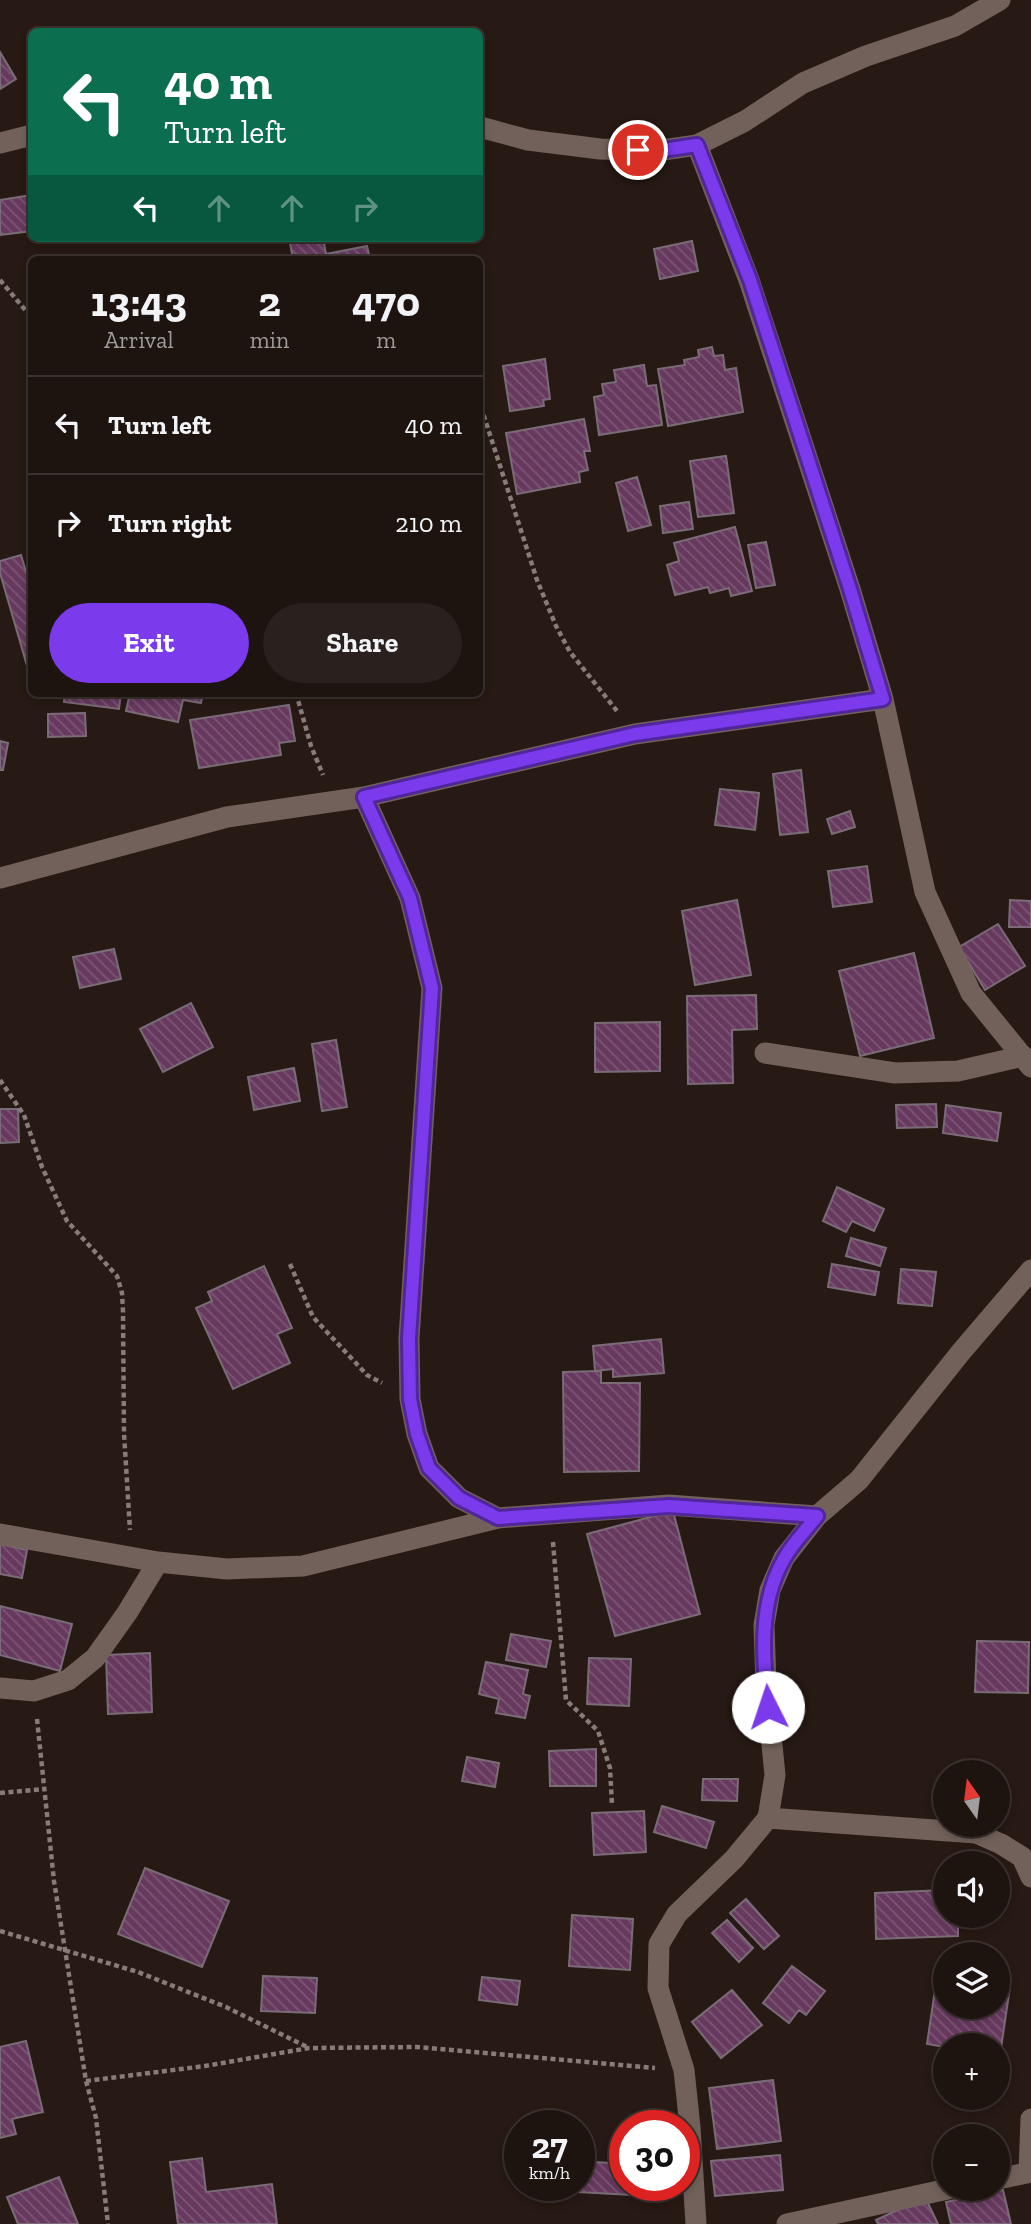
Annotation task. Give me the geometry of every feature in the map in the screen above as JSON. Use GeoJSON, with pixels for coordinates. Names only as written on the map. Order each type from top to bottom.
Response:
{"type":"FeatureCollection","features":[{"type":"Feature","properties":{"kind":"street"},"geometry":{"type":"LineString","coordinates":[[483,128],[528,140],[600,149],[656,151],[697,145],[745,121],[803,83],[866,56],[955,26],[1000,0]]}},
{"type":"Feature","properties":{"kind":"street"},"geometry":{"type":"LineString","coordinates":[[0,143],[28,136]]}},
{"type":"Feature","properties":{"kind":"street"},"geometry":{"type":"LineString","coordinates":[[697,145],[750,280],[846,576],[883,699],[925,892],[971,993],[1027,1062]]}},
{"type":"Feature","properties":{"kind":"street"},"geometry":{"type":"LineString","coordinates":[[0,878],[227,817],[364,797],[635,734],[883,699]]}},
{"type":"Feature","properties":{"kind":"street"},"geometry":{"type":"LineString","coordinates":[[364,797],[410,898],[432,988],[409,1338],[410,1399],[417,1434],[429,1468],[459,1498],[498,1518]]}},
{"type":"Feature","properties":{"kind":"street"},"geometry":{"type":"LineString","coordinates":[[765,1053],[895,1073],[958,1071],[1027,1062]]}},
{"type":"Feature","properties":{"kind":"street"},"geometry":{"type":"LineString","coordinates":[[696,2224],[684,2070],[658,1988],[659,1944],[677,1914],[734,1859],[768,1818],[775,1775],[766,1685],[764,1625],[770,1590],[784,1558],[817,1516],[859,1480],[961,1352],[1031,1270]]}},
{"type":"Feature","properties":{"kind":"street"},"geometry":{"type":"LineString","coordinates":[[0,1534],[158,1562],[227,1569],[303,1566],[498,1518],[669,1506],[817,1516]]}},
{"type":"Feature","properties":{"kind":"street"},"geometry":{"type":"LineString","coordinates":[[0,1688],[34,1691],[68,1680],[95,1658],[158,1562]]}},
{"type":"Feature","properties":{"kind":"street"},"geometry":{"type":"LineString","coordinates":[[768,1818],[976,1833],[1022,1857],[1031,1877]]}},
{"type":"Feature","properties":{"kind":"street"},"geometry":{"type":"LineString","coordinates":[[1010,2176],[1030,2172],[1031,2119]]}},
{"type":"Feature","properties":{"kind":"street"},"geometry":{"type":"LineString","coordinates":[[787,2224],[867,2216],[933,2194]]}},
{"type":"Feature","properties":{"kind":"path"},"geometry":{"type":"LineString","coordinates":[[0,280],[28,313]]}},
{"type":"Feature","properties":{"kind":"path"},"geometry":{"type":"LineString","coordinates":[[483,413],[537,580],[556,626],[570,652],[635,734]]}},
{"type":"Feature","properties":{"kind":"path"},"geometry":{"type":"LineString","coordinates":[[297,697],[312,746],[334,801]]}},
{"type":"Feature","properties":{"kind":"path"},"geometry":{"type":"LineString","coordinates":[[0,1080],[24,1115],[42,1167],[67,1221],[117,1276],[123,1311],[124,1433],[131,1557]]}},
{"type":"Feature","properties":{"kind":"path"},"geometry":{"type":"LineString","coordinates":[[289,1264],[313,1317],[367,1375],[410,1399]]}},
{"type":"Feature","properties":{"kind":"path"},"geometry":{"type":"LineString","coordinates":[[550,1514],[566,1700],[598,1731],[610,1768],[612,1805]]}},
{"type":"Feature","properties":{"kind":"path"},"geometry":{"type":"LineString","coordinates":[[34,1691],[54,1881],[86,2081],[96,2118],[108,2224]]}},
{"type":"Feature","properties":{"kind":"path"},"geometry":{"type":"LineString","coordinates":[[0,1793],[45,1788]]}},
{"type":"Feature","properties":{"kind":"path"},"geometry":{"type":"LineString","coordinates":[[0,1931],[138,1972],[226,2007],[309,2048]]}},
{"type":"Feature","properties":{"kind":"path"},"geometry":{"type":"LineString","coordinates":[[86,2081],[205,2066],[309,2048],[417,2047],[684,2070]]}},
{"type":"Feature","properties":{"kind":"building"},"geometry":{"type":"Polygon","coordinates":[[[0,52],[16,79],[0,89],[0,52]]]}},
{"type":"Feature","properties":{"kind":"building"},"geometry":{"type":"Polygon","coordinates":[[[28,196],[28,232],[0,235],[0,200],[28,196]]]}},
{"type":"Feature","properties":{"kind":"building"},"geometry":{"type":"Polygon","coordinates":[[[692,241],[698,271],[660,279],[654,249],[692,241]]]}},
{"type":"Feature","properties":{"kind":"building"},"geometry":{"type":"Polygon","coordinates":[[[290,242],[324,242],[326,254],[367,246],[369,256],[292,256],[290,242]]]}},
{"type":"Feature","properties":{"kind":"building"},"geometry":{"type":"Polygon","coordinates":[[[712,347],[714,356],[723,355],[725,370],[736,368],[743,412],[668,426],[658,369],[685,365],[684,360],[699,357],[698,350],[712,347]]]}},
{"type":"Feature","properties":{"kind":"building"},"geometry":{"type":"Polygon","coordinates":[[[545,359],[550,399],[543,400],[544,406],[510,411],[503,366],[545,359]]]}},
{"type":"Feature","properties":{"kind":"building"},"geometry":{"type":"Polygon","coordinates":[[[644,365],[647,386],[656,385],[662,425],[599,435],[594,397],[604,395],[602,384],[616,382],[614,370],[644,365]]]}},
{"type":"Feature","properties":{"kind":"building"},"geometry":{"type":"Polygon","coordinates":[[[584,419],[590,451],[584,451],[588,470],[579,472],[580,482],[517,494],[506,433],[584,419]]]}},
{"type":"Feature","properties":{"kind":"building"},"geometry":{"type":"Polygon","coordinates":[[[726,456],[734,513],[698,517],[690,461],[726,456]]]}},
{"type":"Feature","properties":{"kind":"building"},"geometry":{"type":"Polygon","coordinates":[[[637,477],[651,525],[628,531],[616,483],[637,477]]]}},
{"type":"Feature","properties":{"kind":"building"},"geometry":{"type":"Polygon","coordinates":[[[689,502],[693,529],[663,533],[660,506],[689,502]]]}},
{"type":"Feature","properties":{"kind":"building"},"geometry":{"type":"Polygon","coordinates":[[[735,527],[752,591],[731,596],[729,588],[710,593],[708,587],[675,595],[667,565],[679,561],[674,543],[735,527]]]}},
{"type":"Feature","properties":{"kind":"building"},"geometry":{"type":"Polygon","coordinates":[[[766,542],[775,585],[756,588],[748,545],[766,542]]]}},
{"type":"Feature","properties":{"kind":"building"},"geometry":{"type":"Polygon","coordinates":[[[21,555],[28,579],[28,669],[0,573],[0,561],[21,555]]]}},
{"type":"Feature","properties":{"kind":"building"},"geometry":{"type":"Polygon","coordinates":[[[65,697],[120,697],[119,709],[64,702],[65,697]]]}},
{"type":"Feature","properties":{"kind":"building"},"geometry":{"type":"Polygon","coordinates":[[[129,697],[202,697],[201,703],[183,700],[178,722],[126,711],[129,697]]]}},
{"type":"Feature","properties":{"kind":"building"},"geometry":{"type":"Polygon","coordinates":[[[289,705],[295,741],[279,743],[281,755],[199,768],[190,720],[289,705]]]}},
{"type":"Feature","properties":{"kind":"building"},"geometry":{"type":"Polygon","coordinates":[[[85,713],[86,736],[48,737],[48,714],[85,713]]]}},
{"type":"Feature","properties":{"kind":"building"},"geometry":{"type":"Polygon","coordinates":[[[0,741],[8,743],[3,770],[0,770],[0,741]]]}},
{"type":"Feature","properties":{"kind":"building"},"geometry":{"type":"Polygon","coordinates":[[[801,770],[808,832],[780,835],[773,774],[801,770]]]}},
{"type":"Feature","properties":{"kind":"building"},"geometry":{"type":"Polygon","coordinates":[[[720,789],[759,793],[755,830],[715,825],[720,789]]]}},
{"type":"Feature","properties":{"kind":"building"},"geometry":{"type":"Polygon","coordinates":[[[850,811],[855,827],[832,834],[827,819],[850,811]]]}},
{"type":"Feature","properties":{"kind":"building"},"geometry":{"type":"Polygon","coordinates":[[[867,866],[872,902],[833,907],[828,871],[867,866]]]}},
{"type":"Feature","properties":{"kind":"building"},"geometry":{"type":"Polygon","coordinates":[[[737,900],[751,975],[695,985],[682,911],[737,900]]]}},
{"type":"Feature","properties":{"kind":"building"},"geometry":{"type":"Polygon","coordinates":[[[1010,900],[1031,901],[1031,927],[1009,927],[1010,900]]]}},
{"type":"Feature","properties":{"kind":"building"},"geometry":{"type":"Polygon","coordinates":[[[998,924],[1025,966],[985,990],[959,947],[998,924]]]}},
{"type":"Feature","properties":{"kind":"building"},"geometry":{"type":"Polygon","coordinates":[[[114,949],[121,979],[80,988],[73,957],[114,949]]]}},
{"type":"Feature","properties":{"kind":"building"},"geometry":{"type":"Polygon","coordinates":[[[914,953],[934,1038],[860,1056],[839,971],[914,953]]]}},
{"type":"Feature","properties":{"kind":"building"},"geometry":{"type":"Polygon","coordinates":[[[756,995],[757,1029],[732,1030],[733,1083],[688,1084],[687,996],[756,995]]]}},
{"type":"Feature","properties":{"kind":"building"},"geometry":{"type":"Polygon","coordinates":[[[191,1003],[213,1047],[163,1072],[140,1029],[191,1003]]]}},
{"type":"Feature","properties":{"kind":"building"},"geometry":{"type":"Polygon","coordinates":[[[660,1022],[660,1071],[595,1072],[595,1023],[660,1022]]]}},
{"type":"Feature","properties":{"kind":"building"},"geometry":{"type":"Polygon","coordinates":[[[336,1040],[347,1107],[322,1111],[312,1044],[336,1040]]]}},
{"type":"Feature","properties":{"kind":"building"},"geometry":{"type":"Polygon","coordinates":[[[294,1068],[300,1101],[254,1110],[248,1077],[294,1068]]]}},
{"type":"Feature","properties":{"kind":"building"},"geometry":{"type":"Polygon","coordinates":[[[936,1104],[937,1127],[897,1128],[896,1105],[936,1104]]]}},
{"type":"Feature","properties":{"kind":"building"},"geometry":{"type":"Polygon","coordinates":[[[946,1105],[1001,1113],[997,1141],[943,1133],[946,1105]]]}},
{"type":"Feature","properties":{"kind":"building"},"geometry":{"type":"Polygon","coordinates":[[[0,1109],[18,1109],[19,1142],[0,1143],[0,1109]]]}},
{"type":"Feature","properties":{"kind":"building"},"geometry":{"type":"Polygon","coordinates":[[[837,1187],[884,1209],[874,1231],[852,1221],[846,1232],[823,1221],[837,1187]]]}},
{"type":"Feature","properties":{"kind":"building"},"geometry":{"type":"Polygon","coordinates":[[[851,1238],[886,1248],[880,1266],[846,1256],[851,1238]]]}},
{"type":"Feature","properties":{"kind":"building"},"geometry":{"type":"Polygon","coordinates":[[[832,1264],[879,1272],[875,1295],[828,1287],[832,1264]]]}},
{"type":"Feature","properties":{"kind":"building"},"geometry":{"type":"Polygon","coordinates":[[[264,1266],[292,1328],[277,1334],[290,1363],[233,1389],[196,1308],[212,1301],[208,1292],[264,1266]]]}},
{"type":"Feature","properties":{"kind":"building"},"geometry":{"type":"Polygon","coordinates":[[[901,1269],[936,1272],[932,1306],[898,1303],[901,1269]]]}},
{"type":"Feature","properties":{"kind":"building"},"geometry":{"type":"Polygon","coordinates":[[[661,1339],[664,1373],[613,1377],[613,1369],[595,1371],[593,1346],[661,1339]]]}},
{"type":"Feature","properties":{"kind":"building"},"geometry":{"type":"Polygon","coordinates":[[[601,1371],[601,1383],[640,1383],[639,1471],[564,1472],[563,1372],[601,1371]]]}},
{"type":"Feature","properties":{"kind":"building"},"geometry":{"type":"Polygon","coordinates":[[[673,1511],[700,1614],[615,1636],[587,1534],[673,1511]]]}},
{"type":"Feature","properties":{"kind":"building"},"geometry":{"type":"Polygon","coordinates":[[[0,1544],[27,1550],[22,1578],[0,1574],[0,1544]]]}},
{"type":"Feature","properties":{"kind":"building"},"geometry":{"type":"Polygon","coordinates":[[[0,1606],[72,1624],[60,1671],[0,1655],[0,1606]]]}},
{"type":"Feature","properties":{"kind":"building"},"geometry":{"type":"Polygon","coordinates":[[[511,1634],[551,1641],[546,1667],[506,1660],[511,1634]]]}},
{"type":"Feature","properties":{"kind":"building"},"geometry":{"type":"Polygon","coordinates":[[[977,1641],[1029,1642],[1028,1693],[975,1692],[977,1641]]]}},
{"type":"Feature","properties":{"kind":"building"},"geometry":{"type":"Polygon","coordinates":[[[150,1653],[152,1712],[108,1714],[106,1655],[150,1653]]]}},
{"type":"Feature","properties":{"kind":"building"},"geometry":{"type":"Polygon","coordinates":[[[589,1658],[631,1659],[629,1706],[587,1704],[589,1658]]]}},
{"type":"Feature","properties":{"kind":"building"},"geometry":{"type":"Polygon","coordinates":[[[486,1662],[528,1670],[523,1694],[530,1696],[525,1718],[496,1713],[499,1699],[479,1694],[486,1662]]]}},
{"type":"Feature","properties":{"kind":"building"},"geometry":{"type":"Polygon","coordinates":[[[596,1749],[596,1786],[550,1786],[549,1751],[596,1749]]]}},
{"type":"Feature","properties":{"kind":"building"},"geometry":{"type":"Polygon","coordinates":[[[467,1757],[499,1763],[495,1787],[462,1781],[467,1757]]]}},
{"type":"Feature","properties":{"kind":"building"},"geometry":{"type":"Polygon","coordinates":[[[703,1779],[738,1779],[737,1801],[702,1800],[703,1779]]]}},
{"type":"Feature","properties":{"kind":"building"},"geometry":{"type":"Polygon","coordinates":[[[662,1806],[714,1822],[706,1848],[654,1832],[662,1806]]]}},
{"type":"Feature","properties":{"kind":"building"},"geometry":{"type":"Polygon","coordinates":[[[644,1811],[646,1852],[594,1855],[592,1813],[644,1811]]]}},
{"type":"Feature","properties":{"kind":"building"},"geometry":{"type":"Polygon","coordinates":[[[145,1868],[229,1901],[202,1967],[118,1934],[145,1868]]]}},
{"type":"Feature","properties":{"kind":"building"},"geometry":{"type":"Polygon","coordinates":[[[933,1891],[933,1928],[958,1928],[958,1936],[876,1939],[875,1893],[933,1891]]]}},
{"type":"Feature","properties":{"kind":"building"},"geometry":{"type":"Polygon","coordinates":[[[746,1899],[779,1936],[764,1949],[730,1913],[746,1899]]]}},
{"type":"Feature","properties":{"kind":"building"},"geometry":{"type":"Polygon","coordinates":[[[572,1915],[633,1919],[630,1970],[569,1966],[572,1915]]]}},
{"type":"Feature","properties":{"kind":"building"},"geometry":{"type":"Polygon","coordinates":[[[727,1920],[753,1948],[739,1962],[712,1933],[727,1920]]]}},
{"type":"Feature","properties":{"kind":"building"},"geometry":{"type":"Polygon","coordinates":[[[792,1966],[825,1991],[806,2015],[799,2010],[789,2023],[763,2003],[792,1966]]]}},
{"type":"Feature","properties":{"kind":"building"},"geometry":{"type":"Polygon","coordinates":[[[263,1976],[317,1978],[315,2013],[261,2011],[263,1976]]]}},
{"type":"Feature","properties":{"kind":"building"},"geometry":{"type":"Polygon","coordinates":[[[482,1977],[520,1981],[517,2005],[479,2000],[482,1977]]]}},
{"type":"Feature","properties":{"kind":"building"},"geometry":{"type":"Polygon","coordinates":[[[732,1990],[762,2025],[721,2058],[692,2022],[732,1990]]]}},
{"type":"Feature","properties":{"kind":"building"},"geometry":{"type":"Polygon","coordinates":[[[933,2003],[933,2019],[1005,2019],[1003,2033],[933,2033],[933,2045],[927,2044],[933,2003]]]}},
{"type":"Feature","properties":{"kind":"building"},"geometry":{"type":"Polygon","coordinates":[[[26,2041],[43,2112],[12,2119],[16,2134],[0,2138],[0,2047],[26,2041]]]}},
{"type":"Feature","properties":{"kind":"building"},"geometry":{"type":"Polygon","coordinates":[[[773,2080],[781,2141],[717,2149],[709,2088],[773,2080]]]}},
{"type":"Feature","properties":{"kind":"building"},"geometry":{"type":"Polygon","coordinates":[[[780,2155],[783,2190],[715,2196],[711,2161],[780,2155]]]}},
{"type":"Feature","properties":{"kind":"building"},"geometry":{"type":"Polygon","coordinates":[[[202,2158],[206,2192],[272,2184],[277,2224],[178,2224],[170,2162],[202,2158]]]}},
{"type":"Feature","properties":{"kind":"building"},"geometry":{"type":"Polygon","coordinates":[[[595,2162],[609,2163],[609,2194],[595,2193],[595,2162]]]}},
{"type":"Feature","properties":{"kind":"building"},"geometry":{"type":"Polygon","coordinates":[[[59,2177],[78,2224],[18,2224],[7,2197],[59,2177]]]}},
{"type":"Feature","properties":{"kind":"building"},"geometry":{"type":"Polygon","coordinates":[[[925,2197],[938,2224],[878,2224],[876,2220],[925,2197]]]}},
{"type":"Feature","properties":{"kind":"building"},"geometry":{"type":"Polygon","coordinates":[[[1006,2201],[1011,2224],[951,2224],[946,2202],[1006,2201]]]}},
{"type":"Feature","properties":{"kind":"route"},"geometry":{"type":"LineString","coordinates":[[638,150],[656,151],[697,145],[750,280],[883,699],[635,734],[364,797],[410,898],[432,988],[409,1338],[410,1399],[417,1434],[429,1468],[459,1498],[498,1518],[669,1506],[817,1516],[784,1558],[770,1590],[764,1625],[768,1707]]}}]}
